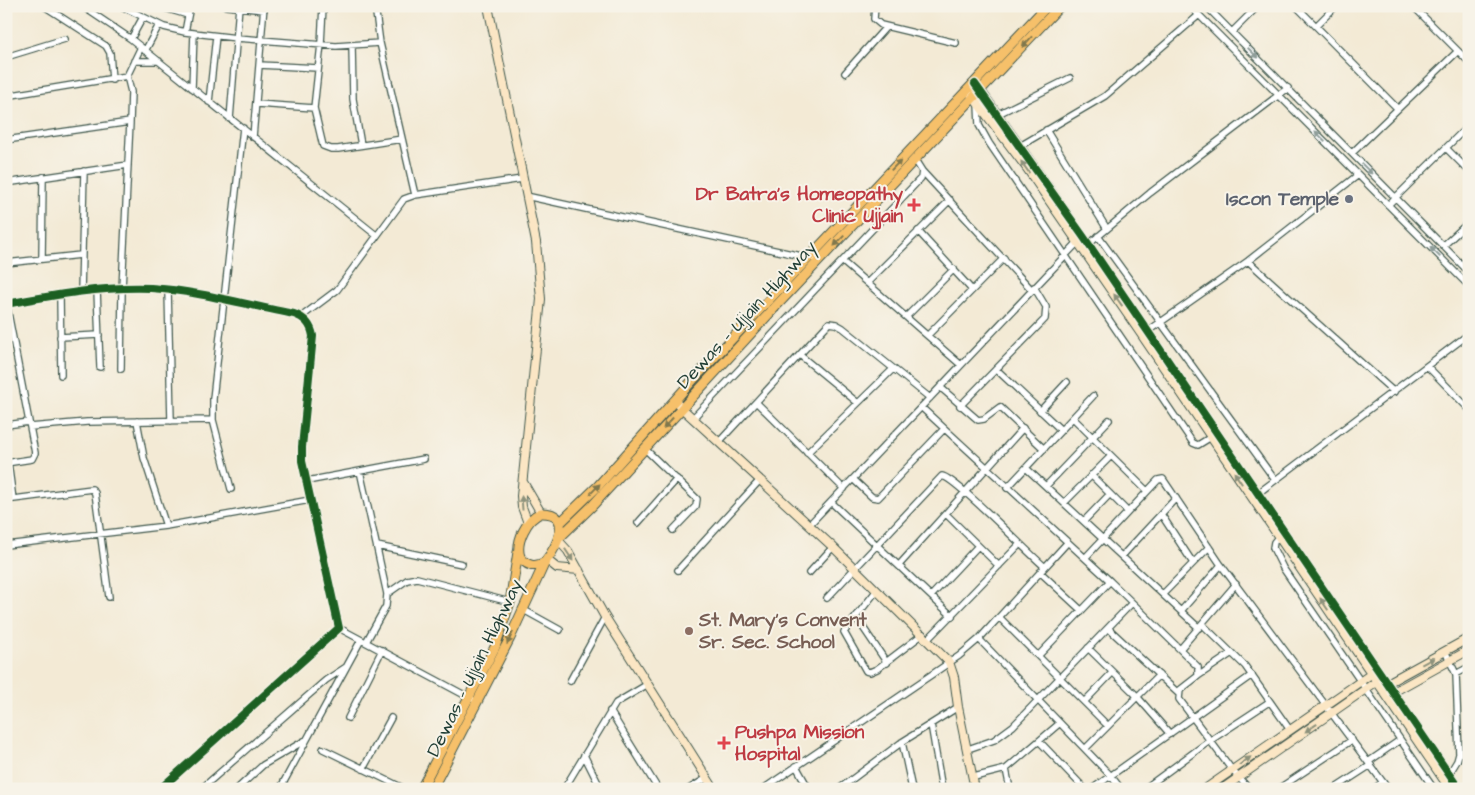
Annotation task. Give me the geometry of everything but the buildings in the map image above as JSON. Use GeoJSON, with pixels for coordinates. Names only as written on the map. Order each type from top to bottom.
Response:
{"type":"FeatureCollection","features":[{"type":"Feature","properties":{"kind":"main road","name":"Dewas - Ujjain Highway"},"geometry":{"type":"LineString","coordinates":[[421,789],[473,699],[559,539],[592,506],[973,97],[978,87],[1004,53],[1047,6]]}},
{"type":"Feature","properties":{"kind":"main road","name":"Dewas - Ujjain Highway"},"geometry":{"type":"LineString","coordinates":[[978,87],[1012,59],[1060,6]]}},
{"type":"Feature","properties":{"kind":"main road"},"geometry":{"type":"LineString","coordinates":[[1004,53],[1012,59]]}},
{"type":"Feature","properties":{"kind":"main road","name":"Dewas - Ujjain Highway"},"geometry":{"type":"LineString","coordinates":[[559,539],[560,523],[598,486],[674,401],[810,258],[973,97]]}},
{"type":"Feature","properties":{"kind":"main road"},"geometry":{"type":"LineString","coordinates":[[528,523],[531,518],[541,513],[553,515],[560,523]]}},
{"type":"Feature","properties":{"kind":"main road","name":"Dewas - Ujjain Highway"},"geometry":{"type":"LineString","coordinates":[[432,789],[495,647],[510,602],[518,552],[528,523]]}},
{"type":"Feature","properties":{"kind":"main road","name":"Dewas - Ujjain Highway"},"geometry":{"type":"LineString","coordinates":[[518,552],[527,564],[538,566],[546,561]]}},
{"type":"Feature","properties":{"kind":"street"},"geometry":{"type":"LineString","coordinates":[[44,6],[106,46],[110,52],[112,80]]}},
{"type":"Feature","properties":{"kind":"street"},"geometry":{"type":"LineString","coordinates":[[82,6],[132,39],[376,235]]}},
{"type":"Feature","properties":{"kind":"street"},"geometry":{"type":"LineString","coordinates":[[121,6],[159,25],[185,32],[322,44],[380,44]]}},
{"type":"Feature","properties":{"kind":"street"},"geometry":{"type":"LineString","coordinates":[[158,6],[188,15]]}},
{"type":"Feature","properties":{"kind":"street"},"geometry":{"type":"LineString","coordinates":[[185,32],[190,6]]}},
{"type":"Feature","properties":{"kind":"street"},"geometry":{"type":"LineString","coordinates":[[226,6],[264,8],[253,136]]}},
{"type":"Feature","properties":{"kind":"street"},"geometry":{"type":"LineString","coordinates":[[323,6],[322,44],[314,108],[324,146],[331,149],[402,139]]}},
{"type":"Feature","properties":{"kind":"street"},"geometry":{"type":"LineString","coordinates":[[375,6],[380,44],[415,194]]}},
{"type":"Feature","properties":{"kind":"street"},"geometry":{"type":"LineString","coordinates":[[488,6],[538,259],[541,299],[522,508],[528,523]]}},
{"type":"Feature","properties":{"kind":"street"},"geometry":{"type":"LineString","coordinates":[[875,6],[874,19],[886,26],[956,43]]}},
{"type":"Feature","properties":{"kind":"street"},"geometry":{"type":"LineString","coordinates":[[1190,6],[1469,286]]}},
{"type":"Feature","properties":{"kind":"street"},"geometry":{"type":"LineString","coordinates":[[1206,6],[1469,272]]}},
{"type":"Feature","properties":{"kind":"street"},"geometry":{"type":"LineString","coordinates":[[1232,32],[1258,6]]}},
{"type":"Feature","properties":{"kind":"street"},"geometry":{"type":"LineString","coordinates":[[1296,6],[1397,108]]}},
{"type":"Feature","properties":{"kind":"street"},"geometry":{"type":"LineString","coordinates":[[1316,26],[1336,6]]}},
{"type":"Feature","properties":{"kind":"street"},"geometry":{"type":"LineString","coordinates":[[1413,6],[1469,62]]}},
{"type":"Feature","properties":{"kind":"street"},"geometry":{"type":"LineString","coordinates":[[230,119],[239,7]]}},
{"type":"Feature","properties":{"kind":"street"},"geometry":{"type":"LineString","coordinates":[[1020,146],[1105,96],[1198,15]]}},
{"type":"Feature","properties":{"kind":"street"},"geometry":{"type":"LineString","coordinates":[[132,39],[143,18]]}},
{"type":"Feature","properties":{"kind":"street"},"geometry":{"type":"LineString","coordinates":[[121,369],[122,288],[131,92],[127,76],[134,61],[159,25]]}},
{"type":"Feature","properties":{"kind":"street"},"geometry":{"type":"LineString","coordinates":[[845,73],[886,26]]}},
{"type":"Feature","properties":{"kind":"street"},"geometry":{"type":"LineString","coordinates":[[192,88],[194,33]]}},
{"type":"Feature","properties":{"kind":"street"},"geometry":{"type":"LineString","coordinates":[[209,102],[216,36]]}},
{"type":"Feature","properties":{"kind":"street"},"geometry":{"type":"LineString","coordinates":[[6,57],[64,39]]}},
{"type":"Feature","properties":{"kind":"street"},"geometry":{"type":"LineString","coordinates":[[352,45],[353,99],[361,145]]}},
{"type":"Feature","properties":{"kind":"street"},"geometry":{"type":"LineString","coordinates":[[1352,153],[1458,51]]}},
{"type":"Feature","properties":{"kind":"street"},"geometry":{"type":"LineString","coordinates":[[134,61],[158,61]]}},
{"type":"Feature","properties":{"kind":"street"},"geometry":{"type":"LineString","coordinates":[[259,65],[318,68]]}},
{"type":"Feature","properties":{"kind":"street"},"geometry":{"type":"LineString","coordinates":[[6,96],[112,80],[127,76]]}},
{"type":"Feature","properties":{"kind":"street"},"geometry":{"type":"LineString","coordinates":[[998,114],[1070,78]]}},
{"type":"Feature","properties":{"kind":"street"},"geometry":{"type":"LineString","coordinates":[[978,87],[1148,331],[1206,422],[1211,437],[1279,532],[1381,683],[1459,789]]}},
{"type":"Feature","properties":{"kind":"street"},"geometry":{"type":"LineString","coordinates":[[1089,244],[1158,187],[1288,88]]}},
{"type":"Feature","properties":{"kind":"street"},"geometry":{"type":"LineString","coordinates":[[973,97],[1026,168],[1077,243],[1257,494],[1268,517]]}},
{"type":"Feature","properties":{"kind":"street"},"geometry":{"type":"LineString","coordinates":[[973,97],[979,124],[990,143],[1194,444],[1198,445],[1211,437]]}},
{"type":"Feature","properties":{"kind":"street"},"geometry":{"type":"LineString","coordinates":[[257,104],[314,108]]}},
{"type":"Feature","properties":{"kind":"street"},"geometry":{"type":"LineString","coordinates":[[6,140],[130,122]]}},
{"type":"Feature","properties":{"kind":"street"},"geometry":{"type":"LineString","coordinates":[[1388,205],[1469,125]]}},
{"type":"Feature","properties":{"kind":"street"},"geometry":{"type":"LineString","coordinates":[[231,489],[213,420],[213,399],[243,128]]}},
{"type":"Feature","properties":{"kind":"street"},"geometry":{"type":"LineString","coordinates":[[1046,130],[1107,229]]}},
{"type":"Feature","properties":{"kind":"street"},"geometry":{"type":"LineString","coordinates":[[1446,148],[1469,171]]}},
{"type":"Feature","properties":{"kind":"street"},"geometry":{"type":"LineString","coordinates":[[915,160],[922,171],[1045,302],[1046,316],[960,406]]}},
{"type":"Feature","properties":{"kind":"street"},"geometry":{"type":"LineString","coordinates":[[6,183],[128,165]]}},
{"type":"Feature","properties":{"kind":"street"},"geometry":{"type":"LineString","coordinates":[[81,292],[84,171]]}},
{"type":"Feature","properties":{"kind":"street"},"geometry":{"type":"LineString","coordinates":[[694,418],[921,178],[922,171]]}},
{"type":"Feature","properties":{"kind":"street"},"geometry":{"type":"LineString","coordinates":[[1148,331],[1248,261],[1358,175]]}},
{"type":"Feature","properties":{"kind":"street"},"geometry":{"type":"LineString","coordinates":[[42,259],[43,178]]}},
{"type":"Feature","properties":{"kind":"street"},"geometry":{"type":"LineString","coordinates":[[301,317],[336,290],[404,199],[415,194],[522,178]]}},
{"type":"Feature","properties":{"kind":"street"},"geometry":{"type":"LineString","coordinates":[[526,196],[820,260]]}},
{"type":"Feature","properties":{"kind":"street"},"geometry":{"type":"LineString","coordinates":[[867,283],[950,200]]}},
{"type":"Feature","properties":{"kind":"street"},"geometry":{"type":"LineString","coordinates":[[1443,246],[1469,222]]}},
{"type":"Feature","properties":{"kind":"street"},"geometry":{"type":"LineString","coordinates":[[918,231],[972,290]]}},
{"type":"Feature","properties":{"kind":"street"},"geometry":{"type":"LineString","coordinates":[[809,525],[1083,236]]}},
{"type":"Feature","properties":{"kind":"street"},"geometry":{"type":"LineString","coordinates":[[1098,236],[1275,480]]}},
{"type":"Feature","properties":{"kind":"street"},"geometry":{"type":"LineString","coordinates":[[6,263],[81,255]]}},
{"type":"Feature","properties":{"kind":"street"},"geometry":{"type":"LineString","coordinates":[[928,335],[1004,258]]}},
{"type":"Feature","properties":{"kind":"street"},"geometry":{"type":"LineString","coordinates":[[1248,261],[1394,392]]}},
{"type":"Feature","properties":{"kind":"street"},"geometry":{"type":"LineString","coordinates":[[843,262],[961,364]]}},
{"type":"Feature","properties":{"kind":"street"},"geometry":{"type":"LineString","coordinates":[[906,317],[954,269]]}},
{"type":"Feature","properties":{"kind":"street"},"geometry":{"type":"LineString","coordinates":[[13,499],[7,462],[27,460],[35,457],[6,303],[97,290],[122,288],[168,290],[301,317],[311,328],[312,336],[302,447],[310,500],[339,628],[473,699]]}},
{"type":"Feature","properties":{"kind":"street"},"geometry":{"type":"LineString","coordinates":[[97,290],[100,367]]}},
{"type":"Feature","properties":{"kind":"street"},"geometry":{"type":"LineString","coordinates":[[168,290],[171,421]]}},
{"type":"Feature","properties":{"kind":"street"},"geometry":{"type":"LineString","coordinates":[[60,295],[61,375]]}},
{"type":"Feature","properties":{"kind":"street"},"geometry":{"type":"LineString","coordinates":[[719,442],[801,356],[826,324],[832,323],[843,328],[930,398]]}},
{"type":"Feature","properties":{"kind":"street"},"geometry":{"type":"LineString","coordinates":[[1257,494],[1428,367],[1469,334]]}},
{"type":"Feature","properties":{"kind":"street"},"geometry":{"type":"LineString","coordinates":[[60,336],[98,335]]}},
{"type":"Feature","properties":{"kind":"street"},"geometry":{"type":"LineString","coordinates":[[801,356],[858,403]]}},
{"type":"Feature","properties":{"kind":"street"},"geometry":{"type":"LineString","coordinates":[[1428,367],[1469,409]]}},
{"type":"Feature","properties":{"kind":"street"},"geometry":{"type":"LineString","coordinates":[[807,453],[894,369]]}},
{"type":"Feature","properties":{"kind":"street"},"geometry":{"type":"LineString","coordinates":[[996,369],[1061,430]]}},
{"type":"Feature","properties":{"kind":"street"},"geometry":{"type":"LineString","coordinates":[[1040,411],[1067,382]]}},
{"type":"Feature","properties":{"kind":"street"},"geometry":{"type":"LineString","coordinates":[[940,387],[975,419],[981,420],[1000,407],[1044,449]]}},
{"type":"Feature","properties":{"kind":"street"},"geometry":{"type":"LineString","coordinates":[[1007,488],[1093,396]]}},
{"type":"Feature","properties":{"kind":"street"},"geometry":{"type":"LineString","coordinates":[[674,401],[833,547],[926,637],[949,662],[954,677],[958,707],[975,789]]}},
{"type":"Feature","properties":{"kind":"street"},"geometry":{"type":"LineString","coordinates":[[756,402],[844,489]]}},
{"type":"Feature","properties":{"kind":"street"},"geometry":{"type":"LineString","coordinates":[[921,407],[1180,648],[1198,667],[1198,676]]}},
{"type":"Feature","properties":{"kind":"street"},"geometry":{"type":"LineString","coordinates":[[1073,418],[1110,457],[1147,491]]}},
{"type":"Feature","properties":{"kind":"street"},"geometry":{"type":"LineString","coordinates":[[6,424],[213,420]]}},
{"type":"Feature","properties":{"kind":"street"},"geometry":{"type":"LineString","coordinates":[[1046,486],[1109,420]]}},
{"type":"Feature","properties":{"kind":"street"},"geometry":{"type":"LineString","coordinates":[[137,421],[144,458],[166,526]]}},
{"type":"Feature","properties":{"kind":"street"},"geometry":{"type":"LineString","coordinates":[[900,564],[1023,428]]}},
{"type":"Feature","properties":{"kind":"street"},"geometry":{"type":"LineString","coordinates":[[853,479],[872,497],[878,498],[944,429]]}},
{"type":"Feature","properties":{"kind":"street"},"geometry":{"type":"LineString","coordinates":[[644,448],[695,496],[697,503],[673,530]]}},
{"type":"Feature","properties":{"kind":"street"},"geometry":{"type":"LineString","coordinates":[[1064,503],[1110,457]]}},
{"type":"Feature","properties":{"kind":"street"},"geometry":{"type":"LineString","coordinates":[[307,481],[424,459]]}},
{"type":"Feature","properties":{"kind":"street"},"geometry":{"type":"LineString","coordinates":[[1026,468],[1162,594],[1232,653],[1252,676],[1290,730]]}},
{"type":"Feature","properties":{"kind":"street"},"geometry":{"type":"LineString","coordinates":[[280,789],[346,667],[386,606],[387,594],[360,471]]}},
{"type":"Feature","properties":{"kind":"street"},"geometry":{"type":"LineString","coordinates":[[1091,475],[1128,512]]}},
{"type":"Feature","properties":{"kind":"street"},"geometry":{"type":"LineString","coordinates":[[827,598],[939,477],[948,478],[966,492],[1082,610]]}},
{"type":"Feature","properties":{"kind":"street"},"geometry":{"type":"LineString","coordinates":[[1085,558],[1147,491],[1162,478],[1209,548],[1388,789]]}},
{"type":"Feature","properties":{"kind":"street"},"geometry":{"type":"LineString","coordinates":[[638,523],[677,479]]}},
{"type":"Feature","properties":{"kind":"street"},"geometry":{"type":"LineString","coordinates":[[678,570],[760,480]]}},
{"type":"Feature","properties":{"kind":"street"},"geometry":{"type":"LineString","coordinates":[[523,482],[541,513]]}},
{"type":"Feature","properties":{"kind":"street"},"geometry":{"type":"LineString","coordinates":[[6,500],[92,489],[95,493],[102,534],[109,597]]}},
{"type":"Feature","properties":{"kind":"street"},"geometry":{"type":"LineString","coordinates":[[1084,521],[1110,494]]}},
{"type":"Feature","properties":{"kind":"street"},"geometry":{"type":"LineString","coordinates":[[1122,556],[1176,498]]}},
{"type":"Feature","properties":{"kind":"street"},"geometry":{"type":"LineString","coordinates":[[6,545],[166,526],[310,500]]}},
{"type":"Feature","properties":{"kind":"street"},"geometry":{"type":"LineString","coordinates":[[831,502],[878,543],[952,616]]}},
{"type":"Feature","properties":{"kind":"street"},"geometry":{"type":"LineString","coordinates":[[946,514],[999,566]]}},
{"type":"Feature","properties":{"kind":"street"},"geometry":{"type":"LineString","coordinates":[[1161,514],[1193,563]]}},
{"type":"Feature","properties":{"kind":"street"},"geometry":{"type":"LineString","coordinates":[[1279,532],[1272,545],[1275,555],[1434,789]]}},
{"type":"Feature","properties":{"kind":"street"},"geometry":{"type":"LineString","coordinates":[[559,539],[568,551],[605,617],[714,789]]}},
{"type":"Feature","properties":{"kind":"street"},"geometry":{"type":"LineString","coordinates":[[767,788],[796,766],[949,662],[978,639],[1067,543]]}},
{"type":"Feature","properties":{"kind":"street"},"geometry":{"type":"LineString","coordinates":[[877,590],[844,632],[864,668],[873,672],[926,637],[952,616],[1019,545]]}},
{"type":"Feature","properties":{"kind":"street"},"geometry":{"type":"LineString","coordinates":[[377,546],[462,564]]}},
{"type":"Feature","properties":{"kind":"street"},"geometry":{"type":"LineString","coordinates":[[932,595],[978,546]]}},
{"type":"Feature","properties":{"kind":"street"},"geometry":{"type":"LineString","coordinates":[[809,573],[833,547]]}},
{"type":"Feature","properties":{"kind":"street"},"geometry":{"type":"LineString","coordinates":[[1162,594],[1209,548]]}},
{"type":"Feature","properties":{"kind":"street"},"geometry":{"type":"LineString","coordinates":[[546,561],[557,568],[579,570]]}},
{"type":"Feature","properties":{"kind":"street"},"geometry":{"type":"LineString","coordinates":[[1181,611],[1222,565]]}},
{"type":"Feature","properties":{"kind":"street"},"geometry":{"type":"LineString","coordinates":[[387,594],[408,580],[417,578],[510,602]]}},
{"type":"Feature","properties":{"kind":"street"},"geometry":{"type":"LineString","coordinates":[[1038,656],[1110,581]]}},
{"type":"Feature","properties":{"kind":"street"},"geometry":{"type":"LineString","coordinates":[[1180,648],[1236,584]]}},
{"type":"Feature","properties":{"kind":"street"},"geometry":{"type":"LineString","coordinates":[[968,749],[994,740],[1004,733],[1132,602]]}},
{"type":"Feature","properties":{"kind":"street"},"geometry":{"type":"LineString","coordinates":[[522,609],[560,630]]}},
{"type":"Feature","properties":{"kind":"street"},"geometry":{"type":"LineString","coordinates":[[570,681],[605,617]]}},
{"type":"Feature","properties":{"kind":"street"},"geometry":{"type":"LineString","coordinates":[[856,617],[887,662]]}},
{"type":"Feature","properties":{"kind":"street"},"geometry":{"type":"LineString","coordinates":[[999,617],[1108,725]]}},
{"type":"Feature","properties":{"kind":"street"},"geometry":{"type":"LineString","coordinates":[[160,789],[339,628]]}},
{"type":"Feature","properties":{"kind":"street"},"geometry":{"type":"LineString","coordinates":[[1108,628],[1179,694],[1181,703],[1232,770],[1249,789]]}},
{"type":"Feature","properties":{"kind":"street"},"geometry":{"type":"LineString","coordinates":[[1222,789],[1332,714],[1365,689],[1381,683],[1469,638]]}},
{"type":"Feature","properties":{"kind":"street"},"geometry":{"type":"LineString","coordinates":[[978,639],[1112,776],[1121,789]]}},
{"type":"Feature","properties":{"kind":"street"},"geometry":{"type":"LineString","coordinates":[[1088,648],[1136,696],[1170,734]]}},
{"type":"Feature","properties":{"kind":"street"},"geometry":{"type":"LineString","coordinates":[[348,718],[382,650]]}},
{"type":"Feature","properties":{"kind":"street"},"geometry":{"type":"LineString","coordinates":[[1389,694],[1469,650]]}},
{"type":"Feature","properties":{"kind":"street"},"geometry":{"type":"LineString","coordinates":[[1446,651],[1456,674],[1459,754],[1449,774]]}},
{"type":"Feature","properties":{"kind":"street"},"geometry":{"type":"LineString","coordinates":[[1179,694],[1180,690],[1198,676],[1232,653]]}},
{"type":"Feature","properties":{"kind":"street"},"geometry":{"type":"LineString","coordinates":[[201,789],[326,680],[346,667]]}},
{"type":"Feature","properties":{"kind":"street"},"geometry":{"type":"LineString","coordinates":[[1456,674],[1469,667]]}},
{"type":"Feature","properties":{"kind":"street"},"geometry":{"type":"LineString","coordinates":[[1205,789],[1374,672]]}},
{"type":"Feature","properties":{"kind":"street"},"geometry":{"type":"LineString","coordinates":[[1084,702],[1112,673]]}},
{"type":"Feature","properties":{"kind":"street"},"geometry":{"type":"LineString","coordinates":[[1084,749],[1159,675]]}},
{"type":"Feature","properties":{"kind":"street"},"geometry":{"type":"LineString","coordinates":[[1092,789],[1252,676]]}},
{"type":"Feature","properties":{"kind":"street"},"geometry":{"type":"LineString","coordinates":[[564,789],[616,703],[648,684]]}},
{"type":"Feature","properties":{"kind":"street"},"geometry":{"type":"LineString","coordinates":[[1389,694],[1450,789]]}},
{"type":"Feature","properties":{"kind":"street"},"geometry":{"type":"LineString","coordinates":[[1144,789],[1210,740],[1269,702]]}},
{"type":"Feature","properties":{"kind":"street"},"geometry":{"type":"LineString","coordinates":[[839,789],[846,787],[902,742],[958,707]]}},
{"type":"Feature","properties":{"kind":"street"},"geometry":{"type":"LineString","coordinates":[[610,711],[658,789]]}},
{"type":"Feature","properties":{"kind":"street"},"geometry":{"type":"LineString","coordinates":[[363,769],[391,718]]}},
{"type":"Feature","properties":{"kind":"street"},"geometry":{"type":"LineString","coordinates":[[974,777],[1006,769],[1060,723]]}},
{"type":"Feature","properties":{"kind":"street"},"geometry":{"type":"LineString","coordinates":[[931,724],[942,789]]}},
{"type":"Feature","properties":{"kind":"street"},"geometry":{"type":"LineString","coordinates":[[1278,789],[1352,740]]}},
{"type":"Feature","properties":{"kind":"street"},"geometry":{"type":"LineString","coordinates":[[1334,789],[1400,740]]}},
{"type":"Feature","properties":{"kind":"street"},"geometry":{"type":"LineString","coordinates":[[237,789],[263,765],[305,741]]}},
{"type":"Feature","properties":{"kind":"street"},"geometry":{"type":"LineString","coordinates":[[1039,741],[1085,789]]}},
{"type":"Feature","properties":{"kind":"street"},"geometry":{"type":"LineString","coordinates":[[902,742],[912,789]]}},
{"type":"Feature","properties":{"kind":"street"},"geometry":{"type":"LineString","coordinates":[[323,748],[405,789]]}},
{"type":"Feature","properties":{"kind":"street"},"geometry":{"type":"LineString","coordinates":[[584,755],[601,789]]}},
{"type":"Feature","properties":{"kind":"street"},"geometry":{"type":"LineString","coordinates":[[796,766],[809,789]]}},
{"type":"Feature","properties":{"kind":"street"},"geometry":{"type":"LineString","coordinates":[[1006,769],[1010,789]]}},
{"type":"Feature","properties":{"kind":"street"},"geometry":{"type":"LineString","coordinates":[[689,789],[707,778]]}},
{"type":"Feature","properties":{"kind":"street"},"geometry":{"type":"LineString","coordinates":[[1374,789],[1384,782]]}},
{"type":"Feature","properties":{"kind":"cycle path"},"geometry":{"type":"LineString","coordinates":[[975,84],[1083,236],[1459,789]]}},
{"type":"Feature","properties":{"kind":"cycle path"},"geometry":{"type":"LineString","coordinates":[[6,304],[60,294],[115,288],[151,288],[205,295],[294,314],[301,317],[311,328],[313,336],[302,461],[339,628],[160,789]]}},
{"type":"Feature","properties":{"kind":"place","name":"Iscon Temple"},"geometry":{"type":"Point","coordinates":[1349,199]}},
{"type":"Feature","properties":{"kind":"place","name":"Dr Batra's Homeopathy Clinic Ujjain"},"geometry":{"type":"Point","coordinates":[914,205]}},
{"type":"Feature","properties":{"kind":"place","name":"St. Mary's Convent Sr. Sec. School"},"geometry":{"type":"Point","coordinates":[689,631]}},
{"type":"Feature","properties":{"kind":"place","name":"Pushpa Mission Hospital"},"geometry":{"type":"Point","coordinates":[724,743]}}]}
